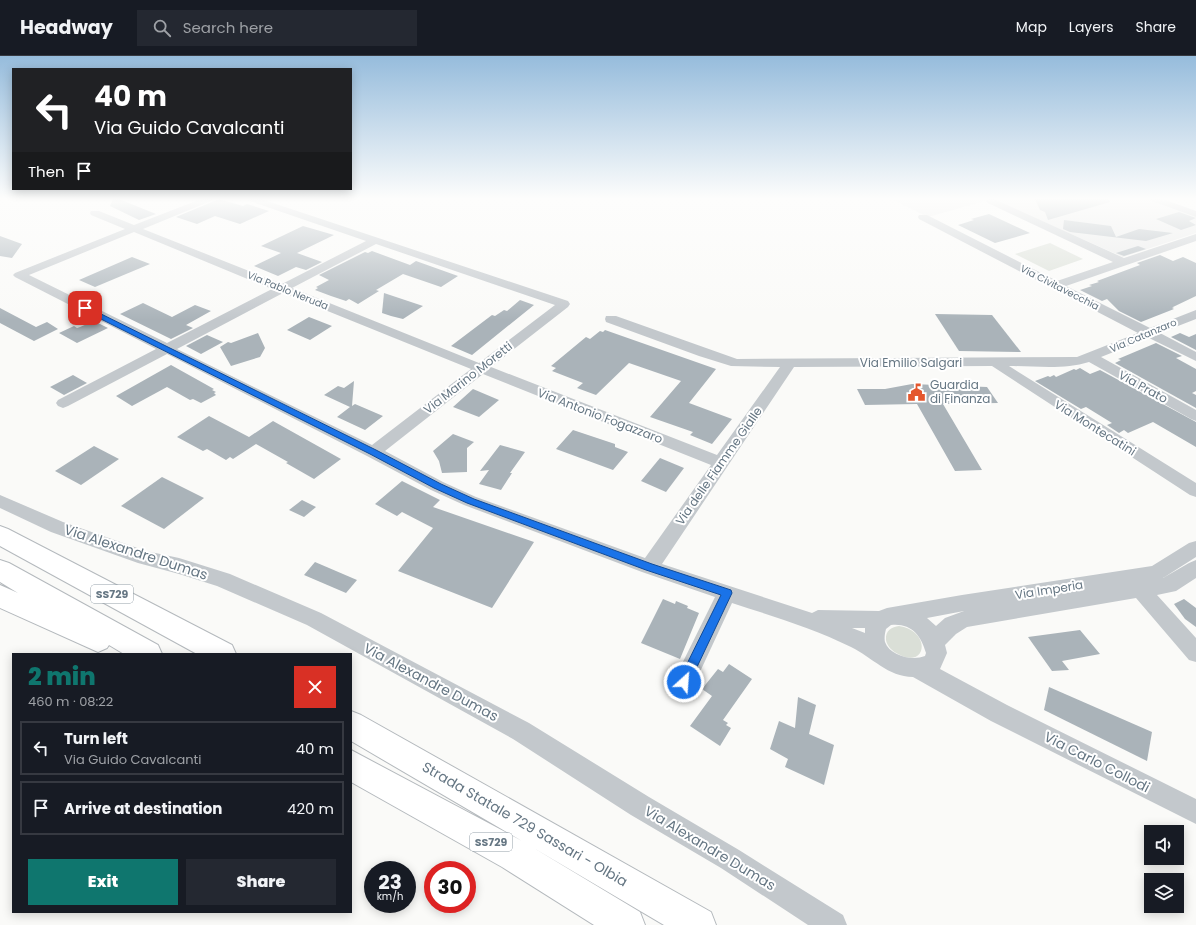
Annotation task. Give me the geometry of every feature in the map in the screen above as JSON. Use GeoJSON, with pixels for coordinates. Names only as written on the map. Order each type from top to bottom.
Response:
{"type":"FeatureCollection","features":[{"type":"Feature","properties":{"kind":"highway","name":"SS729"},"geometry":{"type":"LineString","coordinates":[[0,535],[220,653]]}},
{"type":"Feature","properties":{"kind":"highway","name":"SS729"},"geometry":{"type":"LineString","coordinates":[[0,570],[146,653]]}},
{"type":"Feature","properties":{"kind":"highway"},"geometry":{"type":"LineString","coordinates":[[0,596],[128,653]]}},
{"type":"Feature","properties":{"kind":"highway","name":"Strada Statale 729 Sassari - Olbia"},"geometry":{"type":"LineString","coordinates":[[352,726],[698,925]]}},
{"type":"Feature","properties":{"kind":"highway","name":"SS729"},"geometry":{"type":"LineString","coordinates":[[352,767],[514,855],[627,925]]}},
{"type":"Feature","properties":{"kind":"street"},"geometry":{"type":"LineString","coordinates":[[106,240],[18,275],[373,452],[437,486],[470,501],[649,567],[806,619],[858,640],[880,652],[888,660],[898,666],[909,669],[919,669],[928,665],[934,659],[936,647],[924,627],[910,619],[806,619]]}},
{"type":"Feature","properties":{"kind":"street","name":"Via Pablo Neruda"},"geometry":{"type":"LineString","coordinates":[[159,240],[480,368]]}},
{"type":"Feature","properties":{"kind":"street"},"geometry":{"type":"LineString","coordinates":[[63,403],[374,240]]}},
{"type":"Feature","properties":{"kind":"street","name":"Via Marino Moretti"},"geometry":{"type":"LineString","coordinates":[[373,452],[564,304],[374,240]]}},
{"type":"Feature","properties":{"kind":"street","name":"Via Civitavecchia"},"geometry":{"type":"LineString","coordinates":[[968,240],[1196,357]]}},
{"type":"Feature","properties":{"kind":"street"},"geometry":{"type":"LineString","coordinates":[[1074,240],[1123,262]]}},
{"type":"Feature","properties":{"kind":"street"},"geometry":{"type":"LineString","coordinates":[[1056,285],[1191,240]]}},
{"type":"Feature","properties":{"kind":"street","name":"Via Catanzaro"},"geometry":{"type":"LineString","coordinates":[[1090,357],[1148,332],[1195,315]]}},
{"type":"Feature","properties":{"kind":"street","name":"Via Emilio Salgari"},"geometry":{"type":"LineString","coordinates":[[611,319],[732,362],[777,381]]}},
{"type":"Feature","properties":{"kind":"street","name":"Via Emilio Salgari"},"geometry":{"type":"LineString","coordinates":[[732,362],[747,364],[1062,362],[1078,361],[1090,357]]}},
{"type":"Feature","properties":{"kind":"street","name":"Via Prato"},"geometry":{"type":"LineString","coordinates":[[1090,357],[1196,416]]}},
{"type":"Feature","properties":{"kind":"street","name":"Via Montecatini"},"geometry":{"type":"LineString","coordinates":[[996,362],[1002,368],[1196,491]]}},
{"type":"Feature","properties":{"kind":"street","name":"Via delle Fiamme Gialle"},"geometry":{"type":"LineString","coordinates":[[649,567],[789,364]]}},
{"type":"Feature","properties":{"kind":"street","name":"Via Antonio Fogazzaro"},"geometry":{"type":"LineString","coordinates":[[480,368],[721,462]]}},
{"type":"Feature","properties":{"kind":"street","name":"Via Alexandre Dumas"},"geometry":{"type":"LineString","coordinates":[[0,501],[57,527],[145,558],[179,566],[223,580],[314,619],[521,731],[640,806],[730,859],[833,925]]}},
{"type":"Feature","properties":{"kind":"street","name":"Via Imperia"},"geometry":{"type":"LineString","coordinates":[[888,618],[962,603],[1156,574],[1196,548]]}},
{"type":"Feature","properties":{"kind":"street","name":"Via Imperia"},"geometry":{"type":"LineString","coordinates":[[936,647],[944,630],[956,621],[976,616],[1141,591],[1169,585],[1196,568]]}},
{"type":"Feature","properties":{"kind":"street"},"geometry":{"type":"LineString","coordinates":[[1141,591],[1196,653]]}},
{"type":"Feature","properties":{"kind":"street"},"geometry":{"type":"LineString","coordinates":[[684,682],[727,593]]}},
{"type":"Feature","properties":{"kind":"street"},"geometry":{"type":"LineString","coordinates":[[880,652],[873,637],[876,624],[888,618]]}},
{"type":"Feature","properties":{"kind":"street","name":"Via Carlo Collodi"},"geometry":{"type":"LineString","coordinates":[[936,647],[944,669],[956,681],[969,689],[999,713]]}},
{"type":"Feature","properties":{"kind":"street","name":"Via Carlo Collodi"},"geometry":{"type":"LineString","coordinates":[[919,669],[999,713],[1196,812]]}},
{"type":"Feature","properties":{"kind":"shaded area"},"geometry":{"type":"Polygon","coordinates":[[[1084,240],[1176,240],[1123,257],[1084,240]]]}},
{"type":"Feature","properties":{"kind":"shaded area"},"geometry":{"type":"Polygon","coordinates":[[[1050,243],[1083,259],[1049,271],[1015,254],[1050,243]]]}},
{"type":"Feature","properties":{"kind":"shaded area"},"geometry":{"type":"Polygon","coordinates":[[[899,626],[910,629],[921,641],[922,648],[920,653],[915,657],[908,658],[898,654],[887,644],[886,637],[888,631],[899,626]]]}},
{"type":"Feature","properties":{"kind":"building"},"geometry":{"type":"Polygon","coordinates":[[[0,240],[10,240],[22,244],[12,258],[0,256],[0,240]]]}},
{"type":"Feature","properties":{"kind":"building"},"geometry":{"type":"Polygon","coordinates":[[[275,240],[325,240],[297,253],[322,262],[306,270],[296,267],[278,276],[254,266],[281,253],[261,246],[275,240]]]}},
{"type":"Feature","properties":{"kind":"building"},"geometry":{"type":"Polygon","coordinates":[[[988,240],[1007,240],[995,243],[988,240]]]}},
{"type":"Feature","properties":{"kind":"building"},"geometry":{"type":"Polygon","coordinates":[[[1134,240],[1151,240],[1146,241],[1134,240]]]}},
{"type":"Feature","properties":{"kind":"building"},"geometry":{"type":"Polygon","coordinates":[[[1138,246],[1146,249],[1124,256],[1116,253],[1138,246]]]}},
{"type":"Feature","properties":{"kind":"building"},"geometry":{"type":"Polygon","coordinates":[[[372,251],[410,265],[416,261],[458,276],[441,287],[403,274],[376,290],[379,291],[358,304],[349,299],[346,301],[315,290],[318,288],[316,287],[329,280],[319,275],[365,252],[368,253],[372,251]]]}},
{"type":"Feature","properties":{"kind":"building"},"geometry":{"type":"Polygon","coordinates":[[[1160,255],[1173,261],[1183,257],[1196,263],[1196,296],[1172,308],[1174,309],[1141,322],[1119,311],[1107,299],[1102,301],[1080,290],[1099,282],[1097,281],[1140,265],[1137,263],[1160,255]]]}},
{"type":"Feature","properties":{"kind":"building"},"geometry":{"type":"Polygon","coordinates":[[[132,257],[150,264],[95,287],[79,280],[132,257]]]}},
{"type":"Feature","properties":{"kind":"building"},"geometry":{"type":"Polygon","coordinates":[[[384,293],[423,306],[403,319],[382,313],[384,293]]]}},
{"type":"Feature","properties":{"kind":"building"},"geometry":{"type":"Polygon","coordinates":[[[520,300],[534,305],[472,355],[451,346],[492,315],[495,316],[504,310],[507,311],[520,300]]]}},
{"type":"Feature","properties":{"kind":"building"},"geometry":{"type":"Polygon","coordinates":[[[143,303],[172,317],[195,305],[211,311],[186,325],[193,328],[171,339],[120,314],[143,303]]]}},
{"type":"Feature","properties":{"kind":"building"},"geometry":{"type":"Polygon","coordinates":[[[0,308],[36,327],[47,322],[58,329],[34,341],[0,323],[0,308]]]}},
{"type":"Feature","properties":{"kind":"building"},"geometry":{"type":"Polygon","coordinates":[[[935,314],[992,315],[1021,352],[959,351],[935,314]]]}},
{"type":"Feature","properties":{"kind":"building"},"geometry":{"type":"Polygon","coordinates":[[[309,317],[332,326],[310,340],[287,330],[309,317]]]}},
{"type":"Feature","properties":{"kind":"building"},"geometry":{"type":"Polygon","coordinates":[[[94,321],[108,328],[77,343],[59,333],[74,326],[77,328],[94,321]]]}},
{"type":"Feature","properties":{"kind":"building"},"geometry":{"type":"Polygon","coordinates":[[[605,330],[716,369],[689,403],[732,419],[712,444],[690,435],[693,432],[650,417],[681,381],[629,363],[596,395],[577,388],[583,383],[552,371],[556,368],[551,366],[586,337],[590,339],[600,331],[603,332],[605,330]]]}},
{"type":"Feature","properties":{"kind":"building"},"geometry":{"type":"Polygon","coordinates":[[[258,333],[265,348],[260,357],[231,366],[220,347],[228,342],[231,343],[258,333]]]}},
{"type":"Feature","properties":{"kind":"building"},"geometry":{"type":"Polygon","coordinates":[[[1180,333],[1189,337],[1196,334],[1196,350],[1171,337],[1180,333]]]}},
{"type":"Feature","properties":{"kind":"building"},"geometry":{"type":"Polygon","coordinates":[[[207,335],[223,342],[201,354],[186,346],[207,335]]]}},
{"type":"Feature","properties":{"kind":"building"},"geometry":{"type":"Polygon","coordinates":[[[1156,343],[1182,356],[1176,358],[1196,369],[1196,391],[1192,393],[1196,395],[1196,408],[1115,363],[1121,360],[1118,359],[1156,343]]]}},
{"type":"Feature","properties":{"kind":"building"},"geometry":{"type":"Polygon","coordinates":[[[171,365],[214,389],[212,390],[216,392],[214,393],[216,395],[201,403],[193,399],[190,400],[167,387],[132,406],[116,396],[171,365]]]}},
{"type":"Feature","properties":{"kind":"building"},"geometry":{"type":"Polygon","coordinates":[[[1080,368],[1090,374],[1100,370],[1196,422],[1196,447],[1153,422],[1128,433],[1124,430],[1119,433],[1107,425],[1112,423],[1086,407],[1081,409],[1035,381],[1048,376],[1050,377],[1054,375],[1056,377],[1080,368]]]}},
{"type":"Feature","properties":{"kind":"building"},"geometry":{"type":"Polygon","coordinates":[[[73,375],[87,383],[64,395],[50,387],[73,375]]]}},
{"type":"Feature","properties":{"kind":"building"},"geometry":{"type":"Polygon","coordinates":[[[354,381],[352,406],[355,404],[383,416],[365,430],[337,417],[350,407],[324,395],[338,386],[344,388],[354,381]]]}},
{"type":"Feature","properties":{"kind":"building"},"geometry":{"type":"Polygon","coordinates":[[[912,384],[987,387],[998,403],[943,404],[982,470],[955,471],[917,404],[865,405],[857,389],[885,389],[912,384]]]}},
{"type":"Feature","properties":{"kind":"building"},"geometry":{"type":"Polygon","coordinates":[[[473,389],[499,400],[479,417],[453,407],[473,389]]]}},
{"type":"Feature","properties":{"kind":"building"},"geometry":{"type":"Polygon","coordinates":[[[209,416],[249,437],[273,421],[341,459],[314,479],[256,444],[233,459],[230,457],[226,460],[207,449],[203,451],[177,437],[209,416]]]}},
{"type":"Feature","properties":{"kind":"building"},"geometry":{"type":"Polygon","coordinates":[[[573,430],[615,444],[615,447],[628,452],[613,470],[556,449],[573,430]]]}},
{"type":"Feature","properties":{"kind":"building"},"geometry":{"type":"Polygon","coordinates":[[[453,434],[474,442],[467,448],[467,472],[442,473],[439,461],[433,451],[453,434]]]}},
{"type":"Feature","properties":{"kind":"building"},"geometry":{"type":"Polygon","coordinates":[[[500,445],[525,452],[510,473],[512,473],[501,490],[479,484],[489,470],[480,471],[500,445]]]}},
{"type":"Feature","properties":{"kind":"building"},"geometry":{"type":"Polygon","coordinates":[[[94,446],[119,459],[81,485],[55,471],[94,446]]]}},
{"type":"Feature","properties":{"kind":"building"},"geometry":{"type":"Polygon","coordinates":[[[660,458],[684,468],[666,492],[641,481],[660,458]]]}},
{"type":"Feature","properties":{"kind":"building"},"geometry":{"type":"Polygon","coordinates":[[[162,477],[204,498],[164,529],[121,506],[162,477]]]}},
{"type":"Feature","properties":{"kind":"building"},"geometry":{"type":"Polygon","coordinates":[[[402,481],[440,500],[433,507],[534,542],[492,608],[398,571],[433,528],[402,512],[397,516],[375,504],[402,481]]]}},
{"type":"Feature","properties":{"kind":"building"},"geometry":{"type":"Polygon","coordinates":[[[302,500],[316,507],[304,517],[289,510],[302,500]]]}},
{"type":"Feature","properties":{"kind":"building"},"geometry":{"type":"Polygon","coordinates":[[[315,562],[357,580],[346,593],[304,575],[315,562]]]}},
{"type":"Feature","properties":{"kind":"building"},"geometry":{"type":"Polygon","coordinates":[[[663,599],[675,604],[676,601],[699,613],[680,659],[641,643],[663,599]]]}},
{"type":"Feature","properties":{"kind":"building"},"geometry":{"type":"Polygon","coordinates":[[[1184,599],[1196,608],[1196,627],[1185,619],[1174,604],[1184,599]]]}},
{"type":"Feature","properties":{"kind":"building"},"geometry":{"type":"Polygon","coordinates":[[[1080,630],[1100,654],[1062,661],[1069,670],[1052,671],[1028,637],[1080,630]]]}},
{"type":"Feature","properties":{"kind":"building"},"geometry":{"type":"Polygon","coordinates":[[[729,664],[752,679],[723,720],[728,723],[726,725],[731,728],[720,746],[690,726],[712,696],[702,689],[718,669],[723,672],[729,664]]]}},
{"type":"Feature","properties":{"kind":"building"},"geometry":{"type":"Polygon","coordinates":[[[1049,687],[1152,732],[1147,761],[1044,710],[1049,687]]]}},
{"type":"Feature","properties":{"kind":"building"},"geometry":{"type":"Polygon","coordinates":[[[798,697],[816,705],[809,734],[834,745],[824,785],[785,767],[788,759],[770,749],[779,721],[795,728],[798,697]]]}},
{"type":"Feature","properties":{"kind":"place","name":"Guardia di Finanza"},"geometry":{"type":"Point","coordinates":[917,392]}},
{"type":"Feature","properties":{"kind":"route"},"geometry":{"type":"LineString","coordinates":[[85,308],[373,452],[437,486],[470,501],[649,567],[727,593],[684,682]]}}]}
